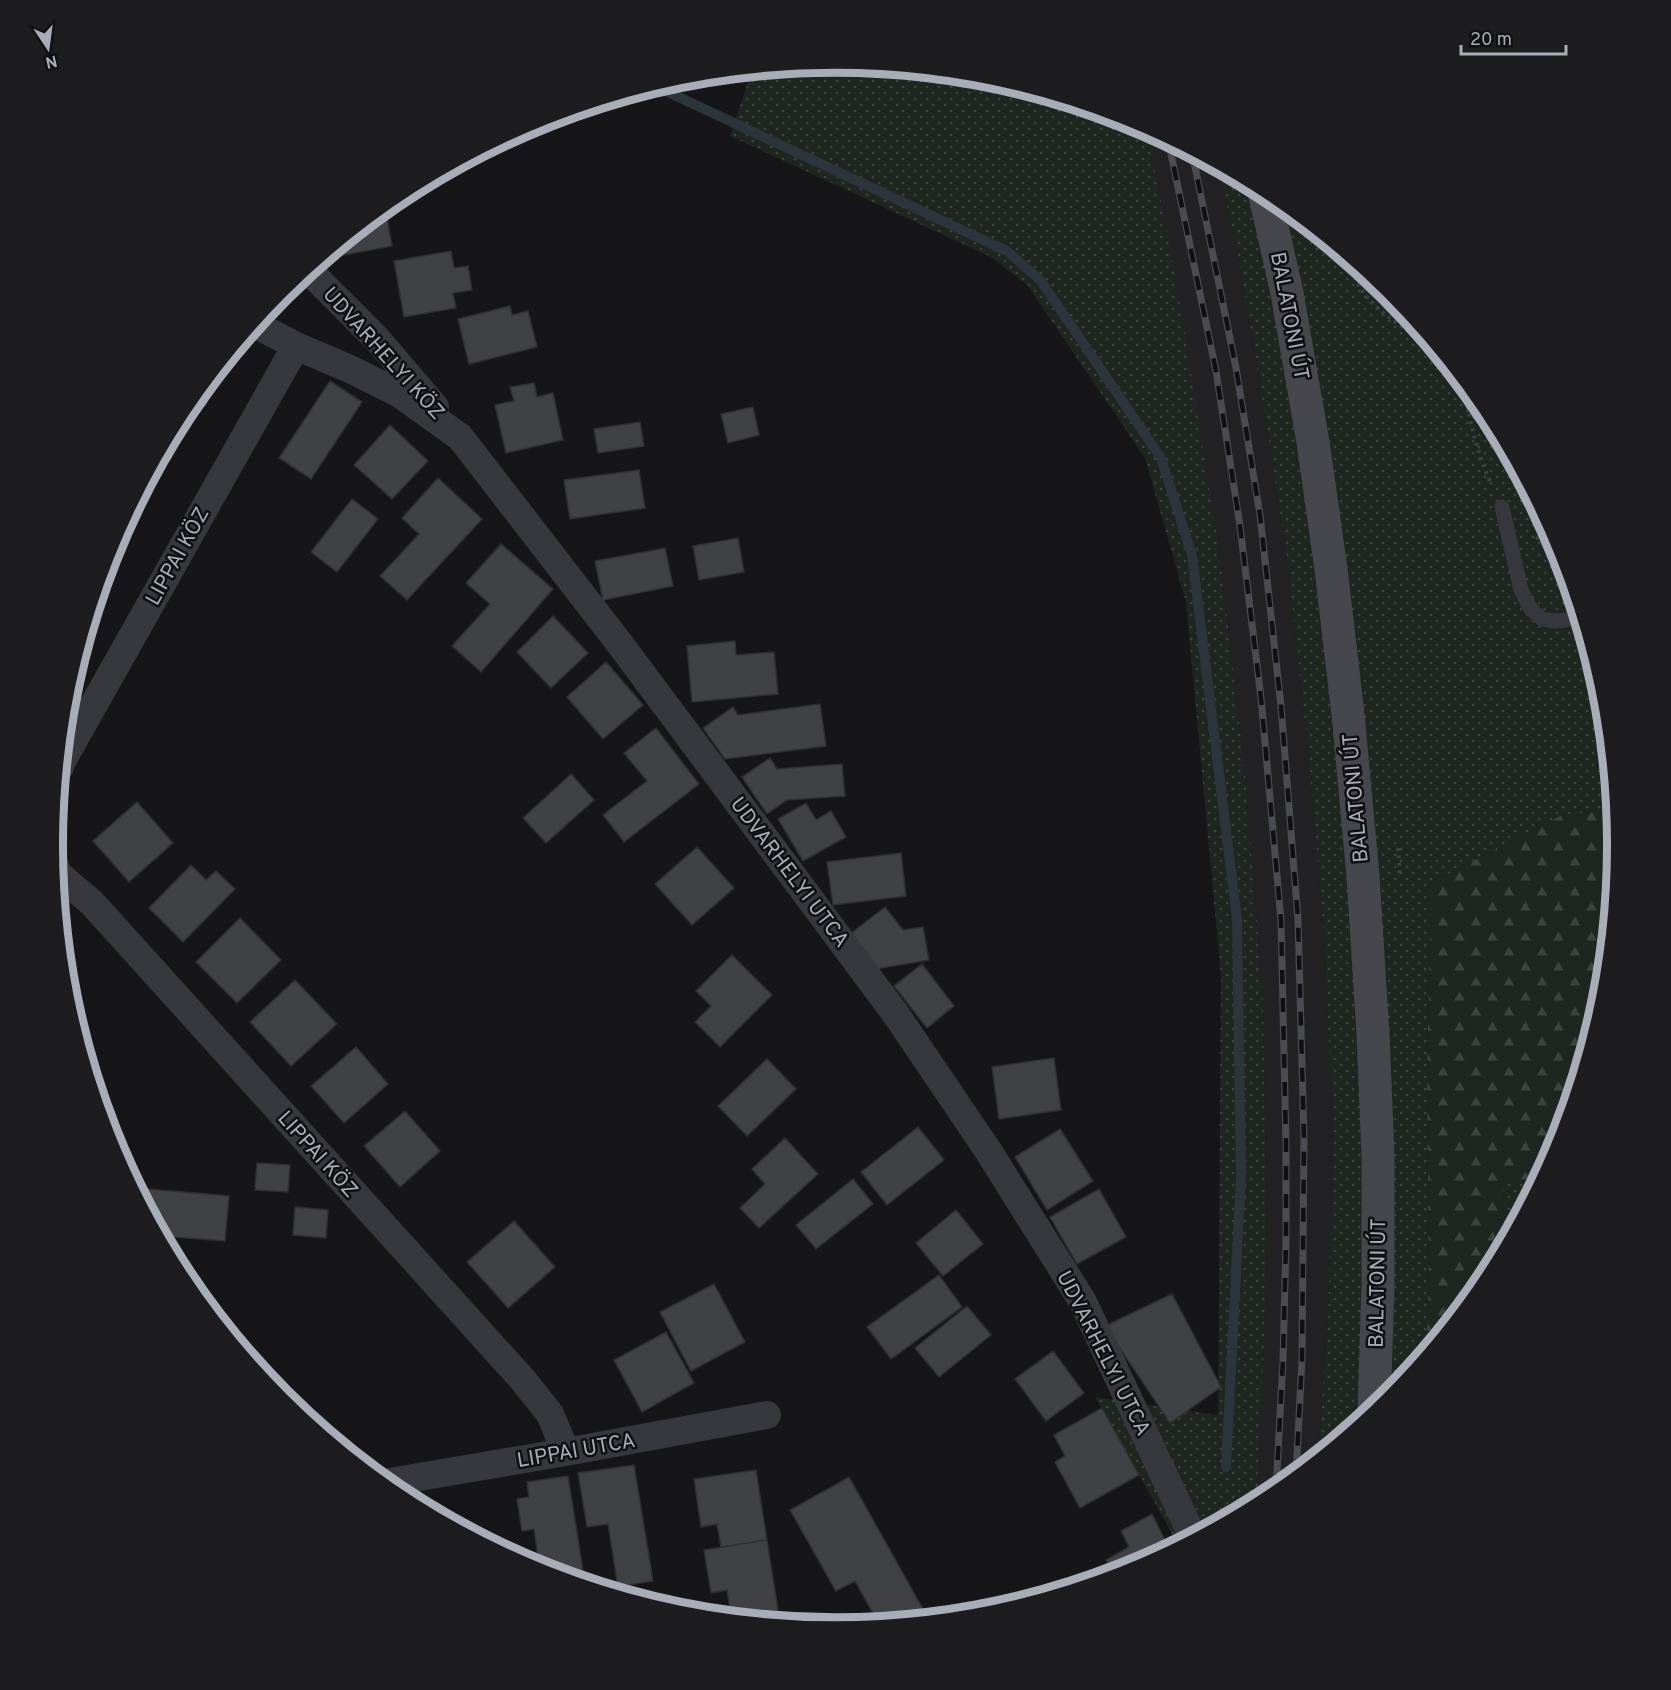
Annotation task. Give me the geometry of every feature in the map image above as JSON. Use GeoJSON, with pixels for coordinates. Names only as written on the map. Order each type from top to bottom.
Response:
{"type":"FeatureCollection","features":[{"type":"Feature","properties":{"kind":"main road","name":"BALATONI ÚT"},"geometry":{"type":"LineString","coordinates":[[1267,204],[1287,292],[1313,441],[1348,714],[1363,876],[1378,1155],[1378,1284],[1374,1398]]}},
{"type":"Feature","properties":{"kind":"street","name":"UDVARHELYI KÖZ"},"geometry":{"type":"LineString","coordinates":[[314,276],[377,339],[460,437]]}},
{"type":"Feature","properties":{"kind":"street","name":"UDVARHELYI UTCA"},"geometry":{"type":"LineString","coordinates":[[262,328],[400,394],[460,437],[627,654],[882,994],[987,1149],[1083,1302],[1190,1531]]}},
{"type":"Feature","properties":{"kind":"street","name":"LIPPAI KÖZ"},"geometry":{"type":"LineString","coordinates":[[70,747],[296,346]]}},
{"type":"Feature","properties":{"kind":"street","name":"LIPPAI KÖZ"},"geometry":{"type":"LineString","coordinates":[[64,880],[92,903],[523,1380],[550,1414],[566,1452]]}},
{"type":"Feature","properties":{"kind":"street","name":"LIPPAI UTCA"},"geometry":{"type":"LineString","coordinates":[[397,1481],[767,1415]]}},
{"type":"Feature","properties":{"kind":"lane"},"geometry":{"type":"LineString","coordinates":[[1502,507],[1521,590],[1532,609],[1542,619],[1566,620],[1573,616]]}},
{"type":"Feature","properties":{"kind":"path"},"geometry":{"type":"LineString","coordinates":[[1353,272],[1360,286],[1374,304],[1415,335]]}},
{"type":"Feature","properties":{"kind":"path"},"geometry":{"type":"LineString","coordinates":[[1466,400],[1475,442],[1502,507],[1547,544]]}},
{"type":"Feature","properties":{"kind":"shaded area"},"geometry":{"type":"Polygon","coordinates":[[[1148,139],[1219,175],[1234,235],[1287,558],[1307,741],[1324,933],[1333,1136],[1328,1315],[1319,1448],[1258,1492],[1267,1245],[1263,996],[1244,762],[1218,543],[1148,139]]]}},
{"type":"Feature","properties":{"kind":"green space"},"geometry":{"type":"Polygon","coordinates":[[[836,73],[886,74],[986,87],[1084,113],[1148,139],[1177,285],[1218,543],[1244,762],[1263,996],[1267,1245],[1258,1492],[1174,1540],[1095,1397],[1218,1415],[1221,976],[1186,602],[1145,458],[1028,286],[991,257],[730,136],[749,78],[836,73]]]}},
{"type":"Feature","properties":{"kind":"green space"},"geometry":{"type":"Polygon","coordinates":[[[1219,175],[1306,232],[1345,264],[1416,336],[1478,416],[1518,484],[1515,490],[1523,494],[1528,503],[1567,597],[1582,645],[1593,694],[1606,794],[1607,811],[1562,815],[1431,883],[1427,1076],[1429,1285],[1427,1341],[1382,1391],[1319,1448],[1328,1315],[1333,1137],[1324,933],[1307,741],[1287,558],[1234,235],[1219,175]]]}},
{"type":"Feature","properties":{"kind":"green space"},"geometry":{"type":"Polygon","coordinates":[[[1607,811],[1606,896],[1601,946],[1582,1045],[1567,1093],[1532,1178],[1503,1183],[1505,1232],[1478,1274],[1427,1341],[1429,1285],[1427,1076],[1431,883],[1562,815],[1607,811]]]}},
{"type":"Feature","properties":{"kind":"green space"},"geometry":{"type":"Polygon","coordinates":[[[1532,1177],[1505,1232],[1503,1182],[1532,1177]]]}},
{"type":"Feature","properties":{"kind":"building"},"geometry":{"type":"Polygon","coordinates":[[[387,217],[392,246],[335,257],[387,217]]]}},
{"type":"Feature","properties":{"kind":"building"},"geometry":{"type":"Polygon","coordinates":[[[451,251],[454,268],[468,266],[472,290],[453,293],[456,308],[404,317],[394,261],[451,251]]]}},
{"type":"Feature","properties":{"kind":"building"},"geometry":{"type":"Polygon","coordinates":[[[510,306],[512,315],[528,311],[537,347],[469,364],[458,319],[510,306]]]}},
{"type":"Feature","properties":{"kind":"building"},"geometry":{"type":"Polygon","coordinates":[[[330,381],[362,402],[311,479],[279,458],[330,381]]]}},
{"type":"Feature","properties":{"kind":"building"},"geometry":{"type":"Polygon","coordinates":[[[534,383],[537,397],[553,393],[563,440],[506,453],[495,405],[514,401],[510,387],[534,383]]]}},
{"type":"Feature","properties":{"kind":"building"},"geometry":{"type":"Polygon","coordinates":[[[215,386],[205,406],[202,404],[215,386]]]}},
{"type":"Feature","properties":{"kind":"building"},"geometry":{"type":"Polygon","coordinates":[[[753,407],[759,435],[728,443],[721,414],[753,407]]]}},
{"type":"Feature","properties":{"kind":"building"},"geometry":{"type":"Polygon","coordinates":[[[640,422],[644,446],[598,453],[594,429],[640,422]]]}},
{"type":"Feature","properties":{"kind":"building"},"geometry":{"type":"Polygon","coordinates":[[[390,425],[428,461],[392,499],[354,465],[390,425]]]}},
{"type":"Feature","properties":{"kind":"building"},"geometry":{"type":"Polygon","coordinates":[[[639,470],[645,508],[570,519],[564,480],[639,470]]]}},
{"type":"Feature","properties":{"kind":"building"},"geometry":{"type":"Polygon","coordinates":[[[438,478],[482,519],[407,600],[380,576],[419,534],[402,518],[438,478]]]}},
{"type":"Feature","properties":{"kind":"building"},"geometry":{"type":"Polygon","coordinates":[[[352,499],[378,519],[337,572],[311,552],[352,499]]]}},
{"type":"Feature","properties":{"kind":"building"},"geometry":{"type":"Polygon","coordinates":[[[738,538],[744,572],[699,580],[693,546],[738,538]]]}},
{"type":"Feature","properties":{"kind":"building"},"geometry":{"type":"Polygon","coordinates":[[[501,544],[553,589],[481,672],[452,646],[490,604],[466,583],[501,544]]]}},
{"type":"Feature","properties":{"kind":"building"},"geometry":{"type":"Polygon","coordinates":[[[665,548],[673,586],[603,600],[595,561],[665,548]]]}},
{"type":"Feature","properties":{"kind":"building"},"geometry":{"type":"Polygon","coordinates":[[[553,616],[588,653],[551,688],[517,652],[553,616]]]}},
{"type":"Feature","properties":{"kind":"building"},"geometry":{"type":"Polygon","coordinates":[[[735,641],[736,655],[774,652],[778,694],[692,702],[687,646],[735,641]]]}},
{"type":"Feature","properties":{"kind":"building"},"geometry":{"type":"Polygon","coordinates":[[[606,662],[643,705],[603,739],[567,697],[606,662]]]}},
{"type":"Feature","properties":{"kind":"building"},"geometry":{"type":"Polygon","coordinates":[[[820,704],[826,746],[725,759],[703,728],[733,707],[738,715],[820,704]]]}},
{"type":"Feature","properties":{"kind":"building"},"geometry":{"type":"Polygon","coordinates":[[[656,728],[699,784],[624,842],[603,815],[647,781],[624,753],[656,728]]]}},
{"type":"Feature","properties":{"kind":"building"},"geometry":{"type":"Polygon","coordinates":[[[770,758],[777,769],[842,764],[845,796],[787,800],[767,814],[742,777],[770,758]]]}},
{"type":"Feature","properties":{"kind":"building"},"geometry":{"type":"Polygon","coordinates":[[[571,774],[594,800],[546,843],[523,818],[571,774]]]}},
{"type":"Feature","properties":{"kind":"building"},"geometry":{"type":"Polygon","coordinates":[[[137,802],[173,843],[129,882],[93,841],[137,802]]]}},
{"type":"Feature","properties":{"kind":"building"},"geometry":{"type":"Polygon","coordinates":[[[806,803],[816,820],[831,811],[846,837],[803,861],[778,819],[806,803]]]}},
{"type":"Feature","properties":{"kind":"building"},"geometry":{"type":"Polygon","coordinates":[[[697,847],[734,888],[692,925],[655,884],[697,847]]]}},
{"type":"Feature","properties":{"kind":"building"},"geometry":{"type":"Polygon","coordinates":[[[901,853],[906,896],[833,905],[827,862],[901,853]]]}},
{"type":"Feature","properties":{"kind":"building"},"geometry":{"type":"Polygon","coordinates":[[[191,865],[206,880],[216,871],[235,889],[183,942],[149,908],[191,865]]]}},
{"type":"Feature","properties":{"kind":"building"},"geometry":{"type":"Polygon","coordinates":[[[885,907],[903,930],[923,927],[929,960],[875,969],[849,935],[885,907]]]}},
{"type":"Feature","properties":{"kind":"building"},"geometry":{"type":"Polygon","coordinates":[[[240,918],[281,960],[237,1003],[196,962],[240,918]]]}},
{"type":"Feature","properties":{"kind":"building"},"geometry":{"type":"Polygon","coordinates":[[[732,955],[772,995],[720,1047],[695,1022],[711,1006],[696,991],[732,955]]]}},
{"type":"Feature","properties":{"kind":"building"},"geometry":{"type":"Polygon","coordinates":[[[922,964],[954,1006],[927,1028],[894,986],[922,964]]]}},
{"type":"Feature","properties":{"kind":"building"},"geometry":{"type":"Polygon","coordinates":[[[295,980],[337,1024],[291,1066],[250,1022],[295,980]]]}},
{"type":"Feature","properties":{"kind":"building"},"geometry":{"type":"Polygon","coordinates":[[[356,1047],[388,1084],[344,1123],[311,1086],[356,1047]]]}},
{"type":"Feature","properties":{"kind":"building"},"geometry":{"type":"Polygon","coordinates":[[[1054,1058],[1061,1110],[999,1119],[992,1067],[1054,1058]]]}},
{"type":"Feature","properties":{"kind":"building"},"geometry":{"type":"Polygon","coordinates":[[[767,1059],[796,1089],[747,1136],[718,1106],[767,1059]]]}},
{"type":"Feature","properties":{"kind":"building"},"geometry":{"type":"Polygon","coordinates":[[[405,1111],[440,1151],[400,1187],[364,1146],[405,1111]]]}},
{"type":"Feature","properties":{"kind":"building"},"geometry":{"type":"Polygon","coordinates":[[[918,1127],[944,1160],[887,1205],[861,1172],[918,1127]]]}},
{"type":"Feature","properties":{"kind":"building"},"geometry":{"type":"Polygon","coordinates":[[[1060,1129],[1093,1181],[1047,1210],[1015,1157],[1060,1129]]]}},
{"type":"Feature","properties":{"kind":"building"},"geometry":{"type":"Polygon","coordinates":[[[785,1138],[818,1174],[759,1228],[740,1208],[765,1184],[752,1169],[785,1138]]]}},
{"type":"Feature","properties":{"kind":"building"},"geometry":{"type":"Polygon","coordinates":[[[257,1163],[290,1165],[288,1192],[255,1190],[257,1163]]]}},
{"type":"Feature","properties":{"kind":"building"},"geometry":{"type":"Polygon","coordinates":[[[853,1179],[873,1204],[816,1249],[796,1225],[853,1179]]]}},
{"type":"Feature","properties":{"kind":"building"},"geometry":{"type":"Polygon","coordinates":[[[144,1189],[229,1196],[225,1241],[170,1237],[144,1189]]]}},
{"type":"Feature","properties":{"kind":"building"},"geometry":{"type":"Polygon","coordinates":[[[1099,1189],[1126,1237],[1077,1264],[1050,1217],[1099,1189]]]}},
{"type":"Feature","properties":{"kind":"building"},"geometry":{"type":"Polygon","coordinates":[[[295,1207],[328,1210],[326,1238],[293,1235],[295,1207]]]}},
{"type":"Feature","properties":{"kind":"building"},"geometry":{"type":"Polygon","coordinates":[[[956,1210],[983,1244],[943,1276],[916,1243],[956,1210]]]}},
{"type":"Feature","properties":{"kind":"building"},"geometry":{"type":"Polygon","coordinates":[[[514,1221],[555,1267],[508,1308],[467,1262],[514,1221]]]}},
{"type":"Feature","properties":{"kind":"building"},"geometry":{"type":"Polygon","coordinates":[[[939,1275],[962,1307],[891,1359],[867,1327],[939,1275]]]}},
{"type":"Feature","properties":{"kind":"building"},"geometry":{"type":"Polygon","coordinates":[[[714,1284],[745,1342],[691,1371],[660,1312],[714,1284]]]}},
{"type":"Feature","properties":{"kind":"building"},"geometry":{"type":"Polygon","coordinates":[[[1172,1294],[1221,1387],[1170,1423],[1105,1326],[1172,1294]]]}},
{"type":"Feature","properties":{"kind":"building"},"geometry":{"type":"Polygon","coordinates":[[[967,1306],[991,1335],[939,1377],[915,1348],[967,1306]]]}},
{"type":"Feature","properties":{"kind":"building"},"geometry":{"type":"Polygon","coordinates":[[[666,1332],[694,1383],[642,1412],[614,1360],[666,1332]]]}},
{"type":"Feature","properties":{"kind":"building"},"geometry":{"type":"Polygon","coordinates":[[[1053,1351],[1084,1393],[1046,1421],[1015,1379],[1053,1351]]]}},
{"type":"Feature","properties":{"kind":"building"},"geometry":{"type":"Polygon","coordinates":[[[1102,1408],[1139,1475],[1080,1508],[1055,1462],[1065,1456],[1054,1435],[1102,1408]]]}},
{"type":"Feature","properties":{"kind":"building"},"geometry":{"type":"Polygon","coordinates":[[[634,1465],[653,1581],[618,1586],[608,1524],[587,1527],[578,1473],[634,1465]]]}},
{"type":"Feature","properties":{"kind":"building"},"geometry":{"type":"Polygon","coordinates":[[[756,1470],[767,1540],[721,1547],[717,1524],[701,1527],[694,1479],[756,1470]]]}},
{"type":"Feature","properties":{"kind":"building"},"geometry":{"type":"Polygon","coordinates":[[[568,1476],[584,1576],[538,1558],[534,1529],[522,1531],[517,1499],[529,1497],[527,1482],[568,1476]]]}},
{"type":"Feature","properties":{"kind":"building"},"geometry":{"type":"Polygon","coordinates":[[[849,1477],[924,1611],[875,1616],[855,1581],[836,1591],[790,1510],[849,1477]]]}},
{"type":"Feature","properties":{"kind":"building"},"geometry":{"type":"Polygon","coordinates":[[[1152,1514],[1166,1543],[1110,1567],[1106,1560],[1129,1547],[1121,1531],[1152,1514]]]}},
{"type":"Feature","properties":{"kind":"building"},"geometry":{"type":"Polygon","coordinates":[[[767,1540],[778,1610],[757,1613],[730,1610],[727,1590],[711,1593],[704,1550],[767,1540]]]}},
{"type":"Feature","properties":{"kind":"building"},"geometry":{"type":"Polygon","coordinates":[[[778,1610],[779,1615],[757,1613],[778,1610]]]}},
{"type":"Feature","properties":{"kind":"waterway"},"geometry":{"type":"LineString","coordinates":[[667,91],[1007,251],[1041,281],[1161,458],[1192,555],[1237,919],[1241,1177],[1226,1467]]}},
{"type":"Feature","properties":{"kind":"railway"},"geometry":{"type":"LineString","coordinates":[[1170,149],[1216,371],[1240,526],[1261,698],[1281,920],[1286,1242],[1277,1479]]}},
{"type":"Feature","properties":{"kind":"railway"},"geometry":{"type":"LineString","coordinates":[[1194,161],[1236,368],[1260,515],[1281,706],[1298,919],[1304,1138],[1302,1359],[1297,1465]]}}]}
